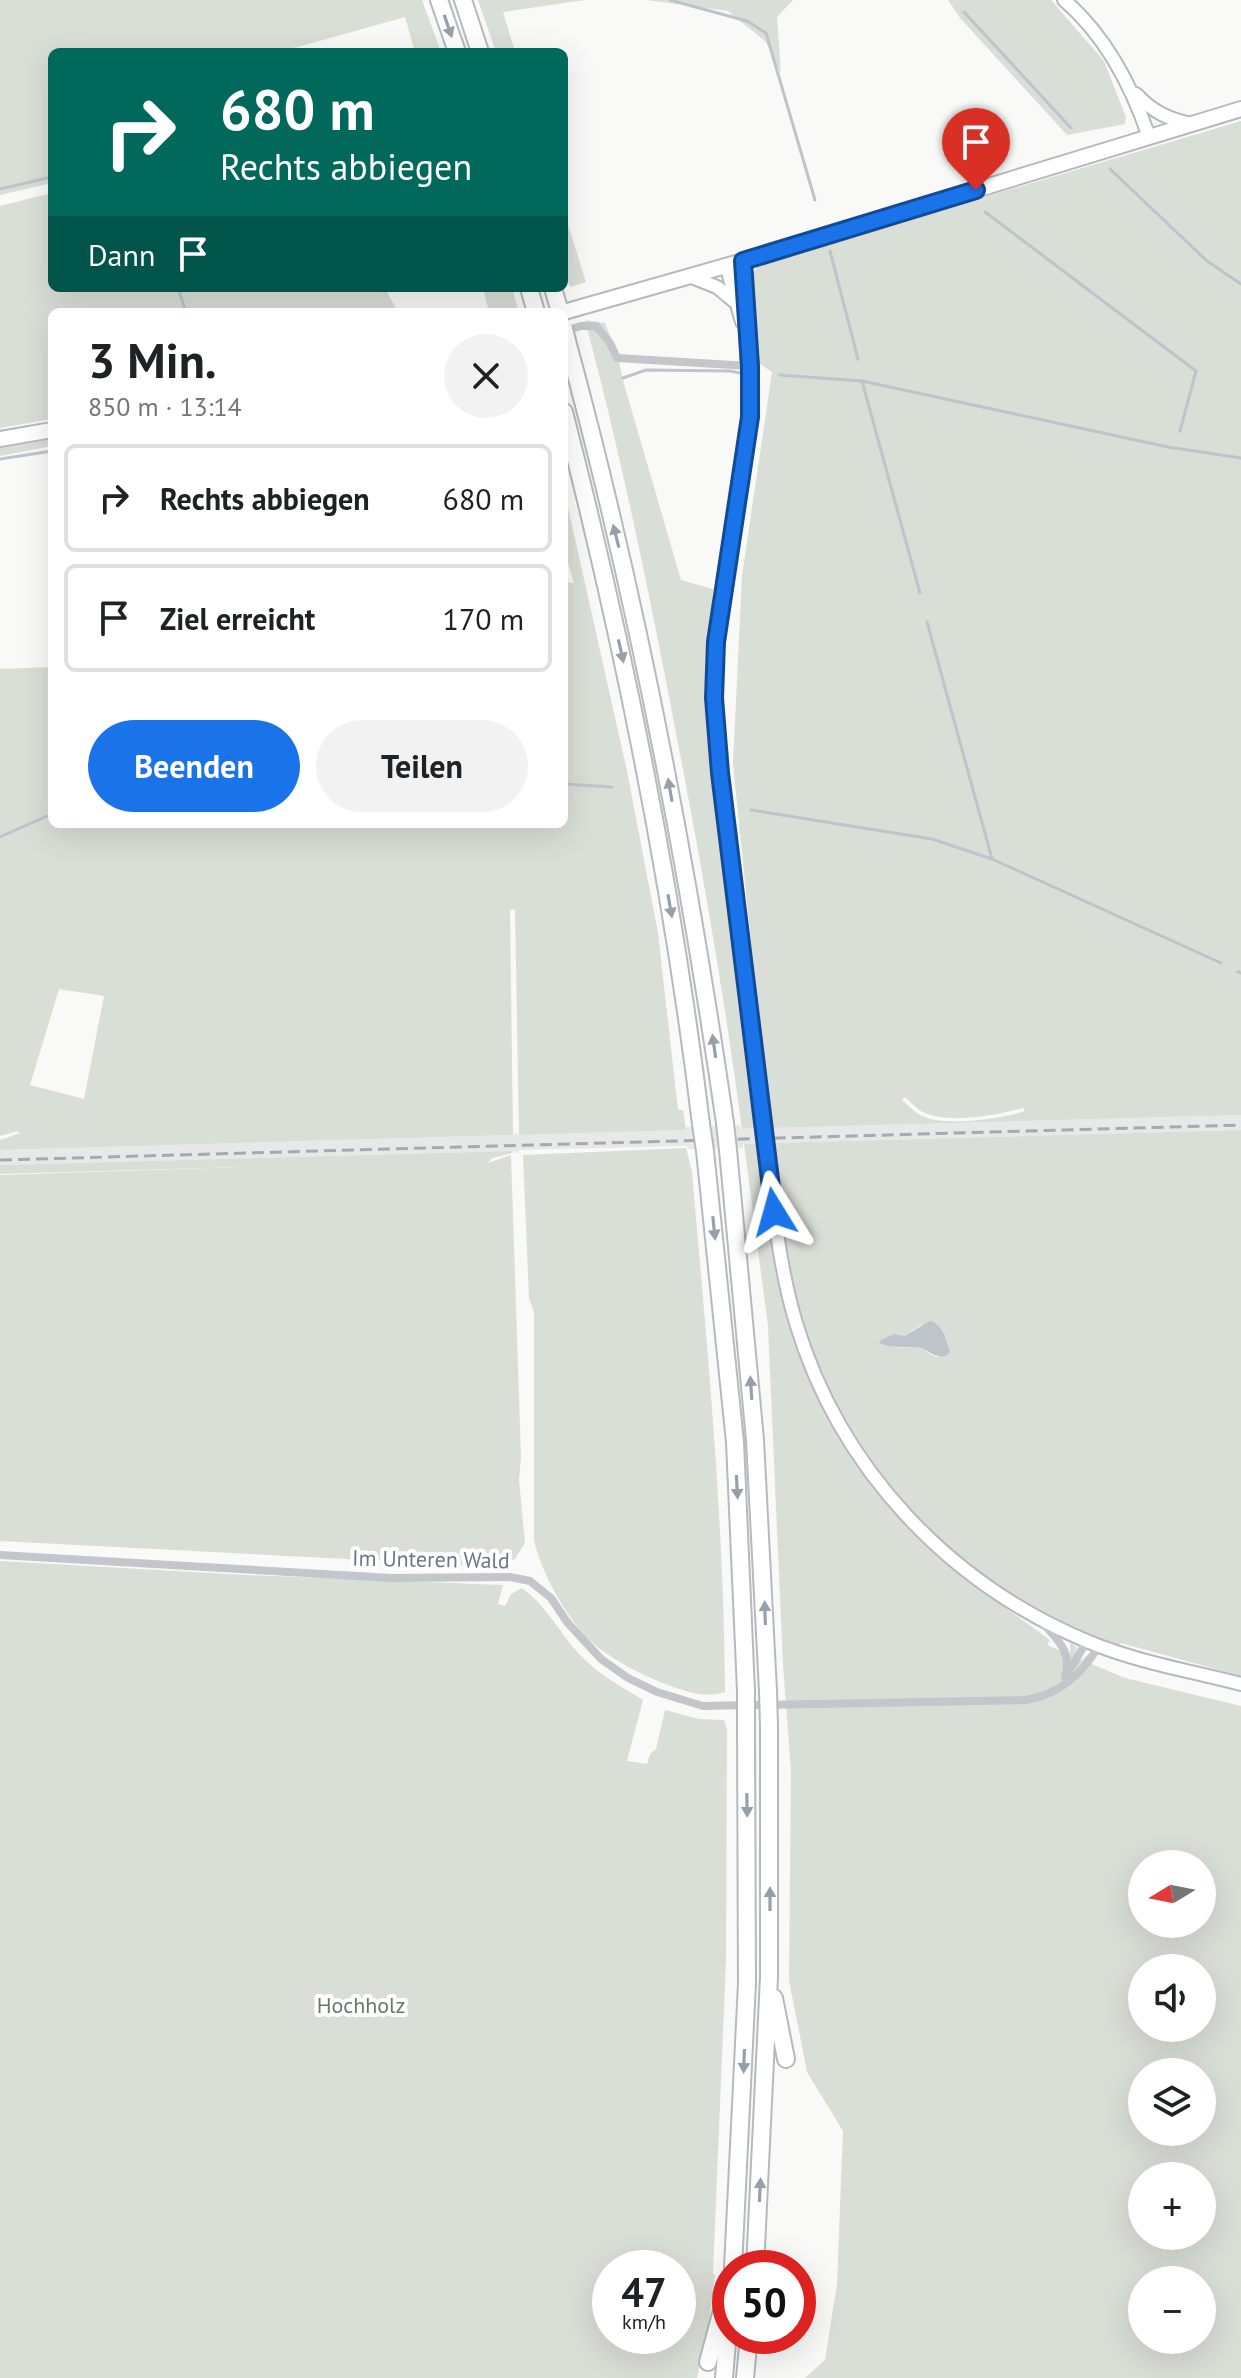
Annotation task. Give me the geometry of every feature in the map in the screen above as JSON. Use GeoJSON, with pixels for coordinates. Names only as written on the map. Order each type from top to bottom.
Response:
{"type":"FeatureCollection","features":[{"type":"Feature","properties":{"kind":"highway"},"geometry":{"type":"LineString","coordinates":[[439,0],[456,48]]}},
{"type":"Feature","properties":{"kind":"highway"},"geometry":{"type":"LineString","coordinates":[[463,0],[479,48]]}},
{"type":"Feature","properties":{"kind":"highway"},"geometry":{"type":"LineString","coordinates":[[568,346],[642,647],[688,887],[728,1150],[756,1454],[769,1726],[769,1977],[756,2250]]}},
{"type":"Feature","properties":{"kind":"highway"},"geometry":{"type":"LineString","coordinates":[[568,429],[635,713],[685,1001],[705,1151],[735,1442],[746,1691],[747,1953],[734,2250]]}},
{"type":"Feature","properties":{"kind":"highway"},"geometry":{"type":"LineString","coordinates":[[769,1977],[786,2059]]}},
{"type":"Feature","properties":{"kind":"highway"},"geometry":{"type":"LineString","coordinates":[[708,2362],[712,2347]]}},
{"type":"Feature","properties":{"kind":"highway"},"geometry":{"type":"LineString","coordinates":[[724,2378],[726,2354]]}},
{"type":"Feature","properties":{"kind":"highway"},"geometry":{"type":"LineString","coordinates":[[745,2378],[747,2354]]}},
{"type":"Feature","properties":{"kind":"main road"},"geometry":{"type":"LineString","coordinates":[[1064,0],[1091,28],[1129,87],[1149,108],[1165,118],[1191,124]]}},
{"type":"Feature","properties":{"kind":"main road"},"geometry":{"type":"LineString","coordinates":[[1129,87],[1149,137]]}},
{"type":"Feature","properties":{"kind":"main road"},"geometry":{"type":"LineString","coordinates":[[568,310],[743,261],[1241,109]]}},
{"type":"Feature","properties":{"kind":"main road"},"geometry":{"type":"LineString","coordinates":[[743,261],[750,417],[718,628],[714,698],[720,773],[762,1122],[778,1244],[796,1324],[825,1399],[845,1434],[890,1499],[927,1539],[966,1572],[1041,1620],[1093,1644],[1241,1684]]}},
{"type":"Feature","properties":{"kind":"main road"},"geometry":{"type":"LineString","coordinates":[[726,265],[748,345]]}},
{"type":"Feature","properties":{"kind":"main road"},"geometry":{"type":"LineString","coordinates":[[689,276],[717,287],[736,303]]}},
{"type":"Feature","properties":{"kind":"main road"},"geometry":{"type":"LineString","coordinates":[[0,439],[48,431]]}},
{"type":"Feature","properties":{"kind":"street"},"geometry":{"type":"LineString","coordinates":[[568,332],[581,326],[596,326],[617,358],[750,366]]}},
{"type":"Feature","properties":{"kind":"street","name":"Im Unteren Wald"},"geometry":{"type":"LineString","coordinates":[[0,1555],[391,1578],[510,1577],[530,1581],[551,1598],[567,1622],[601,1659],[628,1678],[657,1692],[703,1706],[1026,1700],[1043,1697],[1070,1683],[1086,1667],[1093,1644]]}},
{"type":"Feature","properties":{"kind":"street"},"geometry":{"type":"LineString","coordinates":[[1041,1620],[1065,1651],[1069,1664],[1065,1677]]}},
{"type":"Feature","properties":{"kind":"street"},"geometry":{"type":"LineString","coordinates":[[1054,1690],[1093,1644]]}},
{"type":"Feature","properties":{"kind":"shaded area"},"geometry":{"type":"Polygon","coordinates":[[[1241,1115],[1241,1130],[773,1143],[771,1147],[743,1144],[743,1148],[688,1149],[687,1146],[0,1165],[0,1150],[685,1130],[685,1127],[740,1125],[742,1129],[763,1124],[770,1124],[771,1128],[1241,1115]]]}},
{"type":"Feature","properties":{"kind":"shaded area"},"geometry":{"type":"Polygon","coordinates":[[[930,1321],[943,1333],[950,1352],[946,1356],[920,1347],[879,1343],[894,1334],[904,1336],[930,1321]]]}},
{"type":"Feature","properties":{"kind":"green space"},"geometry":{"type":"Polygon","coordinates":[[[0,0],[422,0],[440,48],[414,48],[405,17],[294,48],[48,48],[48,184],[0,195],[0,0]]]}},
{"type":"Feature","properties":{"kind":"green space"},"geometry":{"type":"Polygon","coordinates":[[[478,0],[585,0],[503,12],[514,48],[495,48],[478,0]]]}},
{"type":"Feature","properties":{"kind":"green space"},"geometry":{"type":"Polygon","coordinates":[[[647,0],[793,0],[777,17],[781,74],[766,42],[728,11],[647,0]]]}},
{"type":"Feature","properties":{"kind":"green space"},"geometry":{"type":"Polygon","coordinates":[[[948,0],[1051,0],[1104,61],[1126,117],[1125,124],[1067,135],[960,18],[948,0]]]}},
{"type":"Feature","properties":{"kind":"green space"},"geometry":{"type":"Polygon","coordinates":[[[1241,121],[1241,1115],[770,1128],[733,764],[742,576],[772,372],[756,361],[750,279],[757,267],[1241,121]],[[905,1097],[902,1100],[919,1114],[945,1121],[988,1119],[1025,1111],[1023,1108],[988,1116],[948,1118],[922,1112],[905,1097]]]}},
{"type":"Feature","properties":{"kind":"green space"},"geometry":{"type":"Polygon","coordinates":[[[48,194],[48,292],[387,292],[396,308],[48,308],[48,420],[0,428],[0,206],[48,194]]]}},
{"type":"Feature","properties":{"kind":"green space"},"geometry":{"type":"Polygon","coordinates":[[[568,225],[586,282],[570,287],[568,281],[568,225]]]}},
{"type":"Feature","properties":{"kind":"green space"},"geometry":{"type":"Polygon","coordinates":[[[484,292],[513,292],[518,308],[488,308],[484,292]]]}},
{"type":"Feature","properties":{"kind":"green space"},"geometry":{"type":"Polygon","coordinates":[[[585,320],[605,323],[617,353],[681,580],[713,589],[704,693],[710,772],[756,1128],[742,1129],[712,928],[665,677],[645,574],[585,320]]]}},
{"type":"Feature","properties":{"kind":"green space"},"geometry":{"type":"Polygon","coordinates":[[[48,438],[48,447],[0,456],[0,446],[48,438]]]}},
{"type":"Feature","properties":{"kind":"green space"},"geometry":{"type":"Polygon","coordinates":[[[568,508],[627,771],[658,933],[678,1110],[683,1110],[686,1130],[519,1135],[515,909],[510,910],[513,1135],[0,1150],[0,1140],[20,1133],[0,1136],[0,669],[48,667],[48,828],[568,828],[568,582],[574,583],[568,563],[568,508]],[[59,989],[30,1085],[84,1099],[104,996],[59,989]]]}},
{"type":"Feature","properties":{"kind":"green space"},"geometry":{"type":"Polygon","coordinates":[[[1241,1130],[1241,1676],[1121,1643],[1119,1646],[1058,1621],[968,1568],[911,1513],[887,1485],[845,1424],[814,1356],[791,1277],[772,1143],[1241,1130]],[[921,1325],[889,1345],[918,1347],[939,1357],[921,1325]]]}},
{"type":"Feature","properties":{"kind":"green space"},"geometry":{"type":"Polygon","coordinates":[[[744,1144],[758,1144],[805,1364],[840,1437],[886,1503],[923,1543],[959,1574],[1050,1640],[1047,1645],[1070,1655],[1070,1643],[1077,1647],[1074,1656],[1082,1660],[1089,1653],[1087,1662],[1125,1678],[1241,1706],[1241,2378],[805,2378],[825,2360],[837,2284],[843,2131],[807,2072],[789,1980],[791,1771],[783,1665],[768,1326],[744,1144]]]}},
{"type":"Feature","properties":{"kind":"green space"},"geometry":{"type":"Polygon","coordinates":[[[686,1148],[692,1172],[722,1562],[725,1692],[710,1695],[656,1680],[595,1645],[575,1624],[557,1597],[534,1540],[534,1312],[529,1298],[523,1155],[686,1148]]]}},
{"type":"Feature","properties":{"kind":"green space"},"geometry":{"type":"Polygon","coordinates":[[[513,1151],[492,1158],[488,1163],[511,1155],[521,1457],[519,1480],[525,1543],[515,1559],[498,1567],[0,1541],[0,1175],[273,1166],[0,1174],[0,1165],[513,1151]]]}},
{"type":"Feature","properties":{"kind":"green space","name":"Hochholz"},"geometry":{"type":"Polygon","coordinates":[[[0,1561],[503,1585],[498,1604],[505,1606],[511,1594],[522,1588],[543,1608],[587,1662],[643,1700],[627,1761],[647,1764],[650,1754],[656,1749],[665,1710],[699,1719],[724,1720],[727,1729],[726,1960],[712,2298],[697,2378],[0,2378],[0,1561]]]}},
{"type":"Feature","properties":{"kind":"waterway"},"geometry":{"type":"LineString","coordinates":[[670,0],[747,21],[766,33],[815,200]]}},
{"type":"Feature","properties":{"kind":"waterway"},"geometry":{"type":"LineString","coordinates":[[964,12],[1071,128]]}},
{"type":"Feature","properties":{"kind":"waterway"},"geometry":{"type":"LineString","coordinates":[[1110,169],[1207,261],[1241,284]]}},
{"type":"Feature","properties":{"kind":"waterway"},"geometry":{"type":"LineString","coordinates":[[0,189],[48,178]]}},
{"type":"Feature","properties":{"kind":"waterway"},"geometry":{"type":"LineString","coordinates":[[985,212],[1196,371],[1180,431]]}},
{"type":"Feature","properties":{"kind":"waterway"},"geometry":{"type":"LineString","coordinates":[[830,251],[858,359]]}},
{"type":"Feature","properties":{"kind":"waterway"},"geometry":{"type":"LineString","coordinates":[[179,292],[185,308]]}},
{"type":"Feature","properties":{"kind":"waterway"},"geometry":{"type":"LineString","coordinates":[[623,378],[646,370],[740,373]]}},
{"type":"Feature","properties":{"kind":"waterway"},"geometry":{"type":"LineString","coordinates":[[780,375],[862,381],[1168,447],[1241,458]]}},
{"type":"Feature","properties":{"kind":"waterway"},"geometry":{"type":"LineString","coordinates":[[862,381],[920,593]]}},
{"type":"Feature","properties":{"kind":"waterway"},"geometry":{"type":"LineString","coordinates":[[0,459],[48,452]]}},
{"type":"Feature","properties":{"kind":"waterway"},"geometry":{"type":"LineString","coordinates":[[927,622],[992,859]]}},
{"type":"Feature","properties":{"kind":"waterway"},"geometry":{"type":"LineString","coordinates":[[568,784],[612,787]]}},
{"type":"Feature","properties":{"kind":"waterway"},"geometry":{"type":"LineString","coordinates":[[751,810],[932,839],[992,859],[1221,963]]}},
{"type":"Feature","properties":{"kind":"waterway"},"geometry":{"type":"LineString","coordinates":[[0,837],[48,816]]}},
{"type":"Feature","properties":{"kind":"railway"},"geometry":{"type":"LineString","coordinates":[[0,1160],[1241,1125]]}},
{"type":"Feature","properties":{"kind":"route"},"geometry":{"type":"LineString","coordinates":[[774,1212],[720,773],[714,698],[716,642],[750,417],[743,261],[976,190]]}}]}
